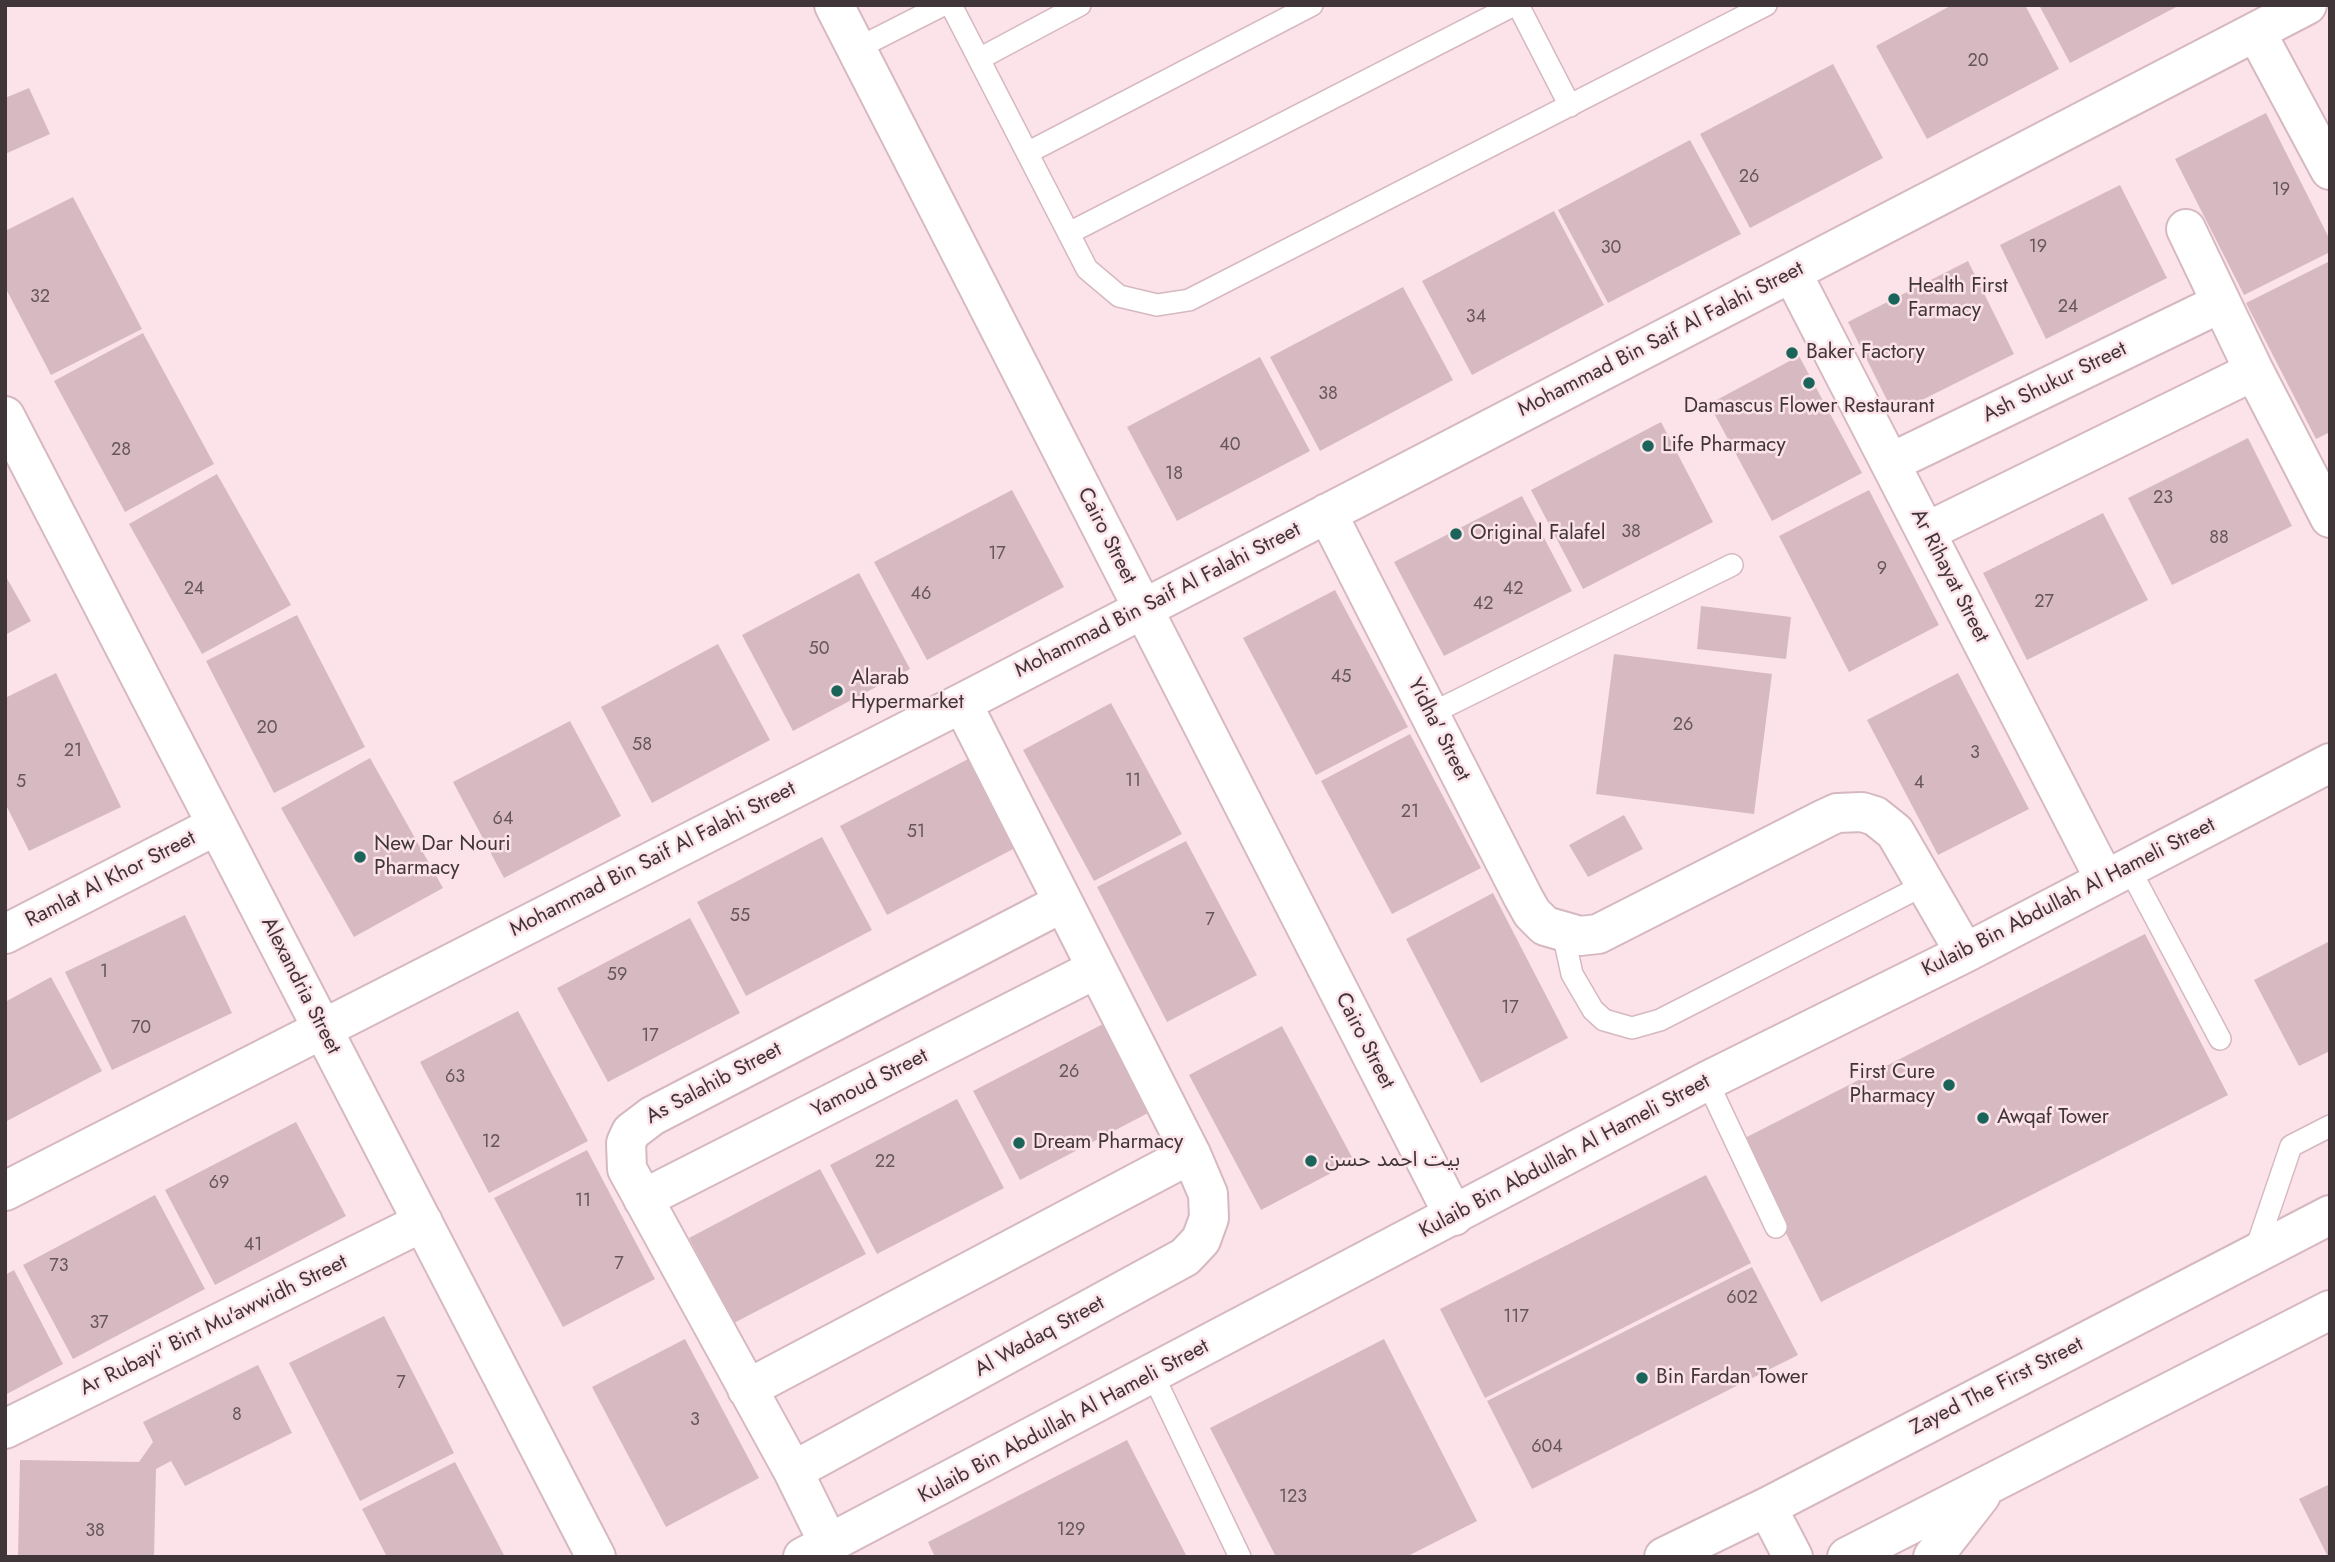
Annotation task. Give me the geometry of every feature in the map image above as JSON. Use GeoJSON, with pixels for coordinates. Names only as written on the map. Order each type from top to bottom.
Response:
{"type":"FeatureCollection","features":[{"type":"Feature","properties":{"kind":"street","name":"Cairo Street"},"geometry":{"type":"LineString","coordinates":[[834,5],[1454,1216]]}},
{"type":"Feature","properties":{"kind":"street"},"geometry":{"type":"LineString","coordinates":[[2279,15],[2330,170]]}},
{"type":"Feature","properties":{"kind":"street","name":"Mohammad Bin Saif Al Falahi Street"},"geometry":{"type":"LineString","coordinates":[[5,1191],[962,703],[1792,273],[2279,15]]}},
{"type":"Feature","properties":{"kind":"street"},"geometry":{"type":"LineString","coordinates":[[2186,229],[2254,371],[2330,518]]}},
{"type":"Feature","properties":{"kind":"street","name":"Ar Rihayat Street"},"geometry":{"type":"LineString","coordinates":[[1792,273],[1926,532],[2117,874]]}},
{"type":"Feature","properties":{"kind":"street","name":"Ash Shukur Street"},"geometry":{"type":"LineString","coordinates":[[1890,463],[2221,303]]}},
{"type":"Feature","properties":{"kind":"street"},"geometry":{"type":"LineString","coordinates":[[1926,532],[2254,371]]}},
{"type":"Feature","properties":{"kind":"street","name":"Alexandria Street"},"geometry":{"type":"LineString","coordinates":[[10,437],[217,825],[596,1557]]}},
{"type":"Feature","properties":{"kind":"street","name":"Yidha' Street"},"geometry":{"type":"LineString","coordinates":[[1327,513],[1532,913],[1545,926],[1563,933]]}},
{"type":"Feature","properties":{"kind":"street","name":"Al Wadaq Street"},"geometry":{"type":"LineString","coordinates":[[793,1471],[1185,1257],[1200,1240],[1209,1218],[1208,1195],[1195,1163],[962,703]]}},
{"type":"Feature","properties":{"kind":"street","name":"Kulaib Bin Abdullah Al Hameli Street"},"geometry":{"type":"LineString","coordinates":[[816,1551],[1707,1081],[1965,953],[2330,763]]}},
{"type":"Feature","properties":{"kind":"street"},"geometry":{"type":"LineString","coordinates":[[1563,933],[1580,936],[1598,934],[1837,813],[1862,812],[1885,823],[1895,832],[1965,953]]}},
{"type":"Feature","properties":{"kind":"street","name":"Ramlat Al Khor Street"},"geometry":{"type":"LineString","coordinates":[[5,934],[217,825]]}},
{"type":"Feature","properties":{"kind":"street","name":"As Salahib Street"},"geometry":{"type":"LineString","coordinates":[[816,1551],[793,1471],[627,1169],[626,1143],[640,1122],[1062,903]]}},
{"type":"Feature","properties":{"kind":"street","name":"Yamoud Street"},"geometry":{"type":"LineString","coordinates":[[638,1189],[1096,969]]}},
{"type":"Feature","properties":{"kind":"street"},"geometry":{"type":"LineString","coordinates":[[747,1389],[1195,1163]]}},
{"type":"Feature","properties":{"kind":"street","name":"Zayed The First Street"},"geometry":{"type":"LineString","coordinates":[[1668,1556],[2330,1215]]}},
{"type":"Feature","properties":{"kind":"street","name":"Ar Rubayi' Bint Mu'awwidh Street"},"geometry":{"type":"LineString","coordinates":[[5,1429],[423,1222]]}},
{"type":"Feature","properties":{"kind":"street"},"geometry":{"type":"LineString","coordinates":[[1847,1557],[2329,1311]]}},
{"type":"Feature","properties":{"kind":"street"},"geometry":{"type":"LineString","coordinates":[[1933,1557],[1966,1511],[1995,1480]]}},
{"type":"Feature","properties":{"kind":"street"},"geometry":{"type":"LineString","coordinates":[[1767,1507],[1793,1557]]}},
{"type":"Feature","properties":{"kind":"lane"},"geometry":{"type":"LineString","coordinates":[[856,49],[943,5]]}},
{"type":"Feature","properties":{"kind":"lane"},"geometry":{"type":"LineString","coordinates":[[951,5],[1087,269],[1119,296],[1157,305],[1189,300],[1766,5]]}},
{"type":"Feature","properties":{"kind":"lane"},"geometry":{"type":"LineString","coordinates":[[979,59],[1080,5]]}},
{"type":"Feature","properties":{"kind":"lane"},"geometry":{"type":"LineString","coordinates":[[1027,153],[1312,5]]}},
{"type":"Feature","properties":{"kind":"lane"},"geometry":{"type":"LineString","coordinates":[[1069,233],[1516,5],[1570,106]]}},
{"type":"Feature","properties":{"kind":"lane"},"geometry":{"type":"LineString","coordinates":[[1430,715],[1732,565]]}},
{"type":"Feature","properties":{"kind":"lane"},"geometry":{"type":"LineString","coordinates":[[2117,874],[2220,1039]]}},
{"type":"Feature","properties":{"kind":"lane"},"geometry":{"type":"LineString","coordinates":[[1563,933],[1572,974],[1593,1010],[1604,1020],[1632,1028],[1660,1020],[1926,884]]}},
{"type":"Feature","properties":{"kind":"lane"},"geometry":{"type":"LineString","coordinates":[[1707,1081],[1776,1227]]}},
{"type":"Feature","properties":{"kind":"lane"},"geometry":{"type":"LineString","coordinates":[[2254,1255],[2291,1146],[2330,1126]]}},
{"type":"Feature","properties":{"kind":"lane"},"geometry":{"type":"LineString","coordinates":[[1153,1375],[1240,1557]]}},
{"type":"Feature","properties":{"kind":"building"},"geometry":{"type":"Polygon","coordinates":[[[1952,5],[2025,5],[2059,69],[1927,139],[1876,46],[1952,5]]]}},
{"type":"Feature","properties":{"kind":"building"},"geometry":{"type":"Polygon","coordinates":[[[2039,5],[2180,5],[2070,63],[2039,5]]]}},
{"type":"Feature","properties":{"kind":"building"},"geometry":{"type":"Polygon","coordinates":[[[1833,64],[1883,158],[1750,228],[1700,134],[1833,64]]]}},
{"type":"Feature","properties":{"kind":"building"},"geometry":{"type":"Polygon","coordinates":[[[29,88],[50,134],[5,154],[5,98],[29,88]]]}},
{"type":"Feature","properties":{"kind":"building"},"geometry":{"type":"Polygon","coordinates":[[[2266,113],[2330,240],[2330,252],[2244,295],[2175,159],[2266,113]]]}},
{"type":"Feature","properties":{"kind":"building"},"geometry":{"type":"Polygon","coordinates":[[[1690,140],[1741,234],[1608,303],[1558,210],[1690,140]]]}},
{"type":"Feature","properties":{"kind":"building"},"geometry":{"type":"Polygon","coordinates":[[[2120,185],[2167,278],[2046,339],[2000,245],[2120,185]]]}},
{"type":"Feature","properties":{"kind":"building"},"geometry":{"type":"Polygon","coordinates":[[[73,197],[142,329],[51,375],[5,287],[5,231],[73,197]]]}},
{"type":"Feature","properties":{"kind":"building"},"geometry":{"type":"Polygon","coordinates":[[[1554,211],[1604,305],[1472,375],[1422,281],[1554,211]]]}},
{"type":"Feature","properties":{"kind":"building"},"geometry":{"type":"Polygon","coordinates":[[[1968,261],[2014,354],[1894,414],[1848,322],[1968,261]]]}},
{"type":"Feature","properties":{"kind":"building"},"geometry":{"type":"Polygon","coordinates":[[[2330,261],[2330,432],[2316,439],[2246,303],[2330,261]]]}},
{"type":"Feature","properties":{"kind":"building"},"geometry":{"type":"Polygon","coordinates":[[[1403,287],[1453,380],[1320,451],[1270,357],[1403,287]]]}},
{"type":"Feature","properties":{"kind":"building"},"geometry":{"type":"Polygon","coordinates":[[[143,333],[214,464],[125,512],[54,381],[143,333]]]}},
{"type":"Feature","properties":{"kind":"building"},"geometry":{"type":"Polygon","coordinates":[[[1799,356],[1862,473],[1772,521],[1709,404],[1799,356]]]}},
{"type":"Feature","properties":{"kind":"building"},"geometry":{"type":"Polygon","coordinates":[[[1260,357],[1310,451],[1177,521],[1127,427],[1260,357]]]}},
{"type":"Feature","properties":{"kind":"building"},"geometry":{"type":"Polygon","coordinates":[[[1661,422],[1713,522],[1583,589],[1531,490],[1661,422]]]}},
{"type":"Feature","properties":{"kind":"building"},"geometry":{"type":"Polygon","coordinates":[[[2248,438],[2292,526],[2172,585],[2128,498],[2248,438]]]}},
{"type":"Feature","properties":{"kind":"building"},"geometry":{"type":"Polygon","coordinates":[[[217,474],[291,605],[202,654],[129,524],[217,474]]]}},
{"type":"Feature","properties":{"kind":"building"},"geometry":{"type":"Polygon","coordinates":[[[1012,490],[1064,587],[927,660],[874,562],[1012,490]]]}},
{"type":"Feature","properties":{"kind":"building"},"geometry":{"type":"Polygon","coordinates":[[[1869,490],[1939,625],[1849,672],[1779,536],[1869,490]]]}},
{"type":"Feature","properties":{"kind":"building"},"geometry":{"type":"Polygon","coordinates":[[[1522,496],[1572,591],[1444,656],[1394,562],[1522,496]]]}},
{"type":"Feature","properties":{"kind":"building"},"geometry":{"type":"Polygon","coordinates":[[[2103,513],[2148,600],[2027,660],[1983,573],[2103,513]]]}},
{"type":"Feature","properties":{"kind":"building"},"geometry":{"type":"Polygon","coordinates":[[[859,573],[910,669],[793,731],[742,635],[859,573]]]}},
{"type":"Feature","properties":{"kind":"building"},"geometry":{"type":"Polygon","coordinates":[[[5,575],[31,621],[5,635],[5,575]]]}},
{"type":"Feature","properties":{"kind":"building"},"geometry":{"type":"Polygon","coordinates":[[[1335,590],[1408,727],[1316,775],[1243,638],[1335,590]]]}},
{"type":"Feature","properties":{"kind":"building"},"geometry":{"type":"Polygon","coordinates":[[[1701,606],[1791,617],[1786,659],[1697,649],[1701,606]]]}},
{"type":"Feature","properties":{"kind":"building"},"geometry":{"type":"Polygon","coordinates":[[[297,615],[365,747],[274,793],[206,661],[297,615]]]}},
{"type":"Feature","properties":{"kind":"building"},"geometry":{"type":"Polygon","coordinates":[[[718,644],[770,740],[652,803],[601,707],[718,644]]]}},
{"type":"Feature","properties":{"kind":"building"},"geometry":{"type":"Polygon","coordinates":[[[1614,654],[1772,674],[1754,814],[1596,794],[1614,654]]]}},
{"type":"Feature","properties":{"kind":"building"},"geometry":{"type":"Polygon","coordinates":[[[56,673],[121,807],[29,851],[5,803],[5,698],[56,673]]]}},
{"type":"Feature","properties":{"kind":"building"},"geometry":{"type":"Polygon","coordinates":[[[1958,673],[2029,809],[1938,855],[1867,720],[1958,673]]]}},
{"type":"Feature","properties":{"kind":"building"},"geometry":{"type":"Polygon","coordinates":[[[1111,703],[1182,834],[1094,881],[1023,750],[1111,703]]]}},
{"type":"Feature","properties":{"kind":"building"},"geometry":{"type":"Polygon","coordinates":[[[570,721],[621,816],[504,878],[453,782],[570,721]]]}},
{"type":"Feature","properties":{"kind":"building"},"geometry":{"type":"Polygon","coordinates":[[[1410,734],[1481,868],[1392,914],[1321,781],[1410,734]]]}},
{"type":"Feature","properties":{"kind":"building"},"geometry":{"type":"Polygon","coordinates":[[[370,758],[443,888],[354,937],[281,808],[370,758]]]}},
{"type":"Feature","properties":{"kind":"building"},"geometry":{"type":"Polygon","coordinates":[[[970,758],[1017,847],[887,915],[840,826],[970,758]]]}},
{"type":"Feature","properties":{"kind":"building"},"geometry":{"type":"Polygon","coordinates":[[[1624,815],[1643,849],[1588,877],[1569,845],[1624,815]]]}},
{"type":"Feature","properties":{"kind":"building"},"geometry":{"type":"Polygon","coordinates":[[[822,837],[872,930],[746,996],[697,902],[822,837]]]}},
{"type":"Feature","properties":{"kind":"building"},"geometry":{"type":"Polygon","coordinates":[[[1186,841],[1257,975],[1167,1022],[1097,887],[1186,841]]]}},
{"type":"Feature","properties":{"kind":"building"},"geometry":{"type":"Polygon","coordinates":[[[1493,893],[1568,1038],[1481,1083],[1406,939],[1493,893]]]}},
{"type":"Feature","properties":{"kind":"building"},"geometry":{"type":"Polygon","coordinates":[[[185,915],[232,1013],[112,1070],[65,972],[185,915]]]}},
{"type":"Feature","properties":{"kind":"building"},"geometry":{"type":"Polygon","coordinates":[[[690,918],[740,1013],[608,1082],[557,988],[690,918]]]}},
{"type":"Feature","properties":{"kind":"building","name":"Awqaf Tower"},"geometry":{"type":"Polygon","coordinates":[[[2145,934],[2228,1095],[1821,1302],[1739,1141],[2145,934]]]}},
{"type":"Feature","properties":{"kind":"building"},"geometry":{"type":"Polygon","coordinates":[[[2330,941],[2330,1051],[2299,1066],[2254,980],[2330,941]]]}},
{"type":"Feature","properties":{"kind":"building"},"geometry":{"type":"Polygon","coordinates":[[[51,977],[102,1071],[5,1122],[5,1002],[51,977]]]}},
{"type":"Feature","properties":{"kind":"building"},"geometry":{"type":"Polygon","coordinates":[[[518,1011],[588,1141],[489,1193],[420,1062],[518,1011]]]}},
{"type":"Feature","properties":{"kind":"building"},"geometry":{"type":"Polygon","coordinates":[[[1103,1024],[1150,1112],[1020,1180],[973,1091],[1103,1024]]]}},
{"type":"Feature","properties":{"kind":"building"},"geometry":{"type":"Polygon","coordinates":[[[1282,1026],[1354,1161],[1261,1210],[1189,1075],[1282,1026]]]}},
{"type":"Feature","properties":{"kind":"building"},"geometry":{"type":"Polygon","coordinates":[[[957,1099],[1004,1188],[877,1254],[830,1165],[957,1099]]]}},
{"type":"Feature","properties":{"kind":"building"},"geometry":{"type":"Polygon","coordinates":[[[296,1122],[346,1216],[215,1285],[165,1190],[296,1122]]]}},
{"type":"Feature","properties":{"kind":"building"},"geometry":{"type":"Polygon","coordinates":[[[587,1150],[655,1279],[563,1327],[494,1198],[587,1150]]]}},
{"type":"Feature","properties":{"kind":"building"},"geometry":{"type":"Polygon","coordinates":[[[820,1169],[866,1254],[734,1323],[689,1238],[820,1169]]]}},
{"type":"Feature","properties":{"kind":"building"},"geometry":{"type":"Polygon","coordinates":[[[1706,1175],[1751,1263],[1485,1398],[1440,1309],[1706,1175]]]}},
{"type":"Feature","properties":{"kind":"building"},"geometry":{"type":"Polygon","coordinates":[[[155,1195],[205,1289],[73,1359],[23,1265],[155,1195]]]}},
{"type":"Feature","properties":{"kind":"building","name":"Bin Fardan Tower"},"geometry":{"type":"Polygon","coordinates":[[[1752,1267],[1798,1355],[1532,1489],[1487,1401],[1752,1267]]]}},
{"type":"Feature","properties":{"kind":"building"},"geometry":{"type":"Polygon","coordinates":[[[14,1270],[63,1364],[5,1395],[5,1275],[14,1270]]]}},
{"type":"Feature","properties":{"kind":"building"},"geometry":{"type":"Polygon","coordinates":[[[384,1316],[454,1453],[360,1501],[289,1363],[384,1316]]]}},
{"type":"Feature","properties":{"kind":"building"},"geometry":{"type":"Polygon","coordinates":[[[685,1339],[759,1478],[666,1527],[592,1387],[685,1339]]]}},
{"type":"Feature","properties":{"kind":"building"},"geometry":{"type":"Polygon","coordinates":[[[1384,1339],[1477,1521],[1406,1557],[1276,1557],[1210,1428],[1384,1339]]]}},
{"type":"Feature","properties":{"kind":"building"},"geometry":{"type":"Polygon","coordinates":[[[258,1365],[292,1433],[185,1486],[171,1461],[156,1469],[154,1557],[18,1557],[20,1460],[139,1462],[153,1442],[143,1422],[258,1365]]]}},
{"type":"Feature","properties":{"kind":"building"},"geometry":{"type":"Polygon","coordinates":[[[1127,1440],[1187,1557],[935,1557],[928,1542],[1127,1440]]]}},
{"type":"Feature","properties":{"kind":"building"},"geometry":{"type":"Polygon","coordinates":[[[455,1462],[505,1557],[387,1557],[362,1509],[455,1462]]]}},
{"type":"Feature","properties":{"kind":"building"},"geometry":{"type":"Polygon","coordinates":[[[2330,1484],[2330,1557],[2328,1557],[2299,1499],[2330,1484]]]}},
{"type":"Feature","properties":{"kind":"place","name":"Health First Farmacy"},"geometry":{"type":"Point","coordinates":[1894,299]}},
{"type":"Feature","properties":{"kind":"place","name":"Baker Factory"},"geometry":{"type":"Point","coordinates":[1792,353]}},
{"type":"Feature","properties":{"kind":"place","name":"Damascus Flower Restaurant"},"geometry":{"type":"Point","coordinates":[1809,383]}},
{"type":"Feature","properties":{"kind":"place","name":"Life Pharmacy"},"geometry":{"type":"Point","coordinates":[1648,446]}},
{"type":"Feature","properties":{"kind":"place","name":"Original Falafel"},"geometry":{"type":"Point","coordinates":[1456,534]}},
{"type":"Feature","properties":{"kind":"place","name":"Alarab Hypermarket"},"geometry":{"type":"Point","coordinates":[837,691]}},
{"type":"Feature","properties":{"kind":"place","name":"New Dar Nouri Pharmacy"},"geometry":{"type":"Point","coordinates":[360,857]}},
{"type":"Feature","properties":{"kind":"place","name":"First Cure Pharmacy"},"geometry":{"type":"Point","coordinates":[1949,1085]}},
{"type":"Feature","properties":{"kind":"place","name":"Awqaf Tower"},"geometry":{"type":"Point","coordinates":[1983,1118]}},
{"type":"Feature","properties":{"kind":"place","name":"Dream Pharmacy"},"geometry":{"type":"Point","coordinates":[1019,1143]}},
{"type":"Feature","properties":{"kind":"place","name":"بيت احمد حسن"},"geometry":{"type":"Point","coordinates":[1311,1161]}},
{"type":"Feature","properties":{"kind":"place","name":"Bin Fardan Tower"},"geometry":{"type":"Point","coordinates":[1642,1378]}}]}
